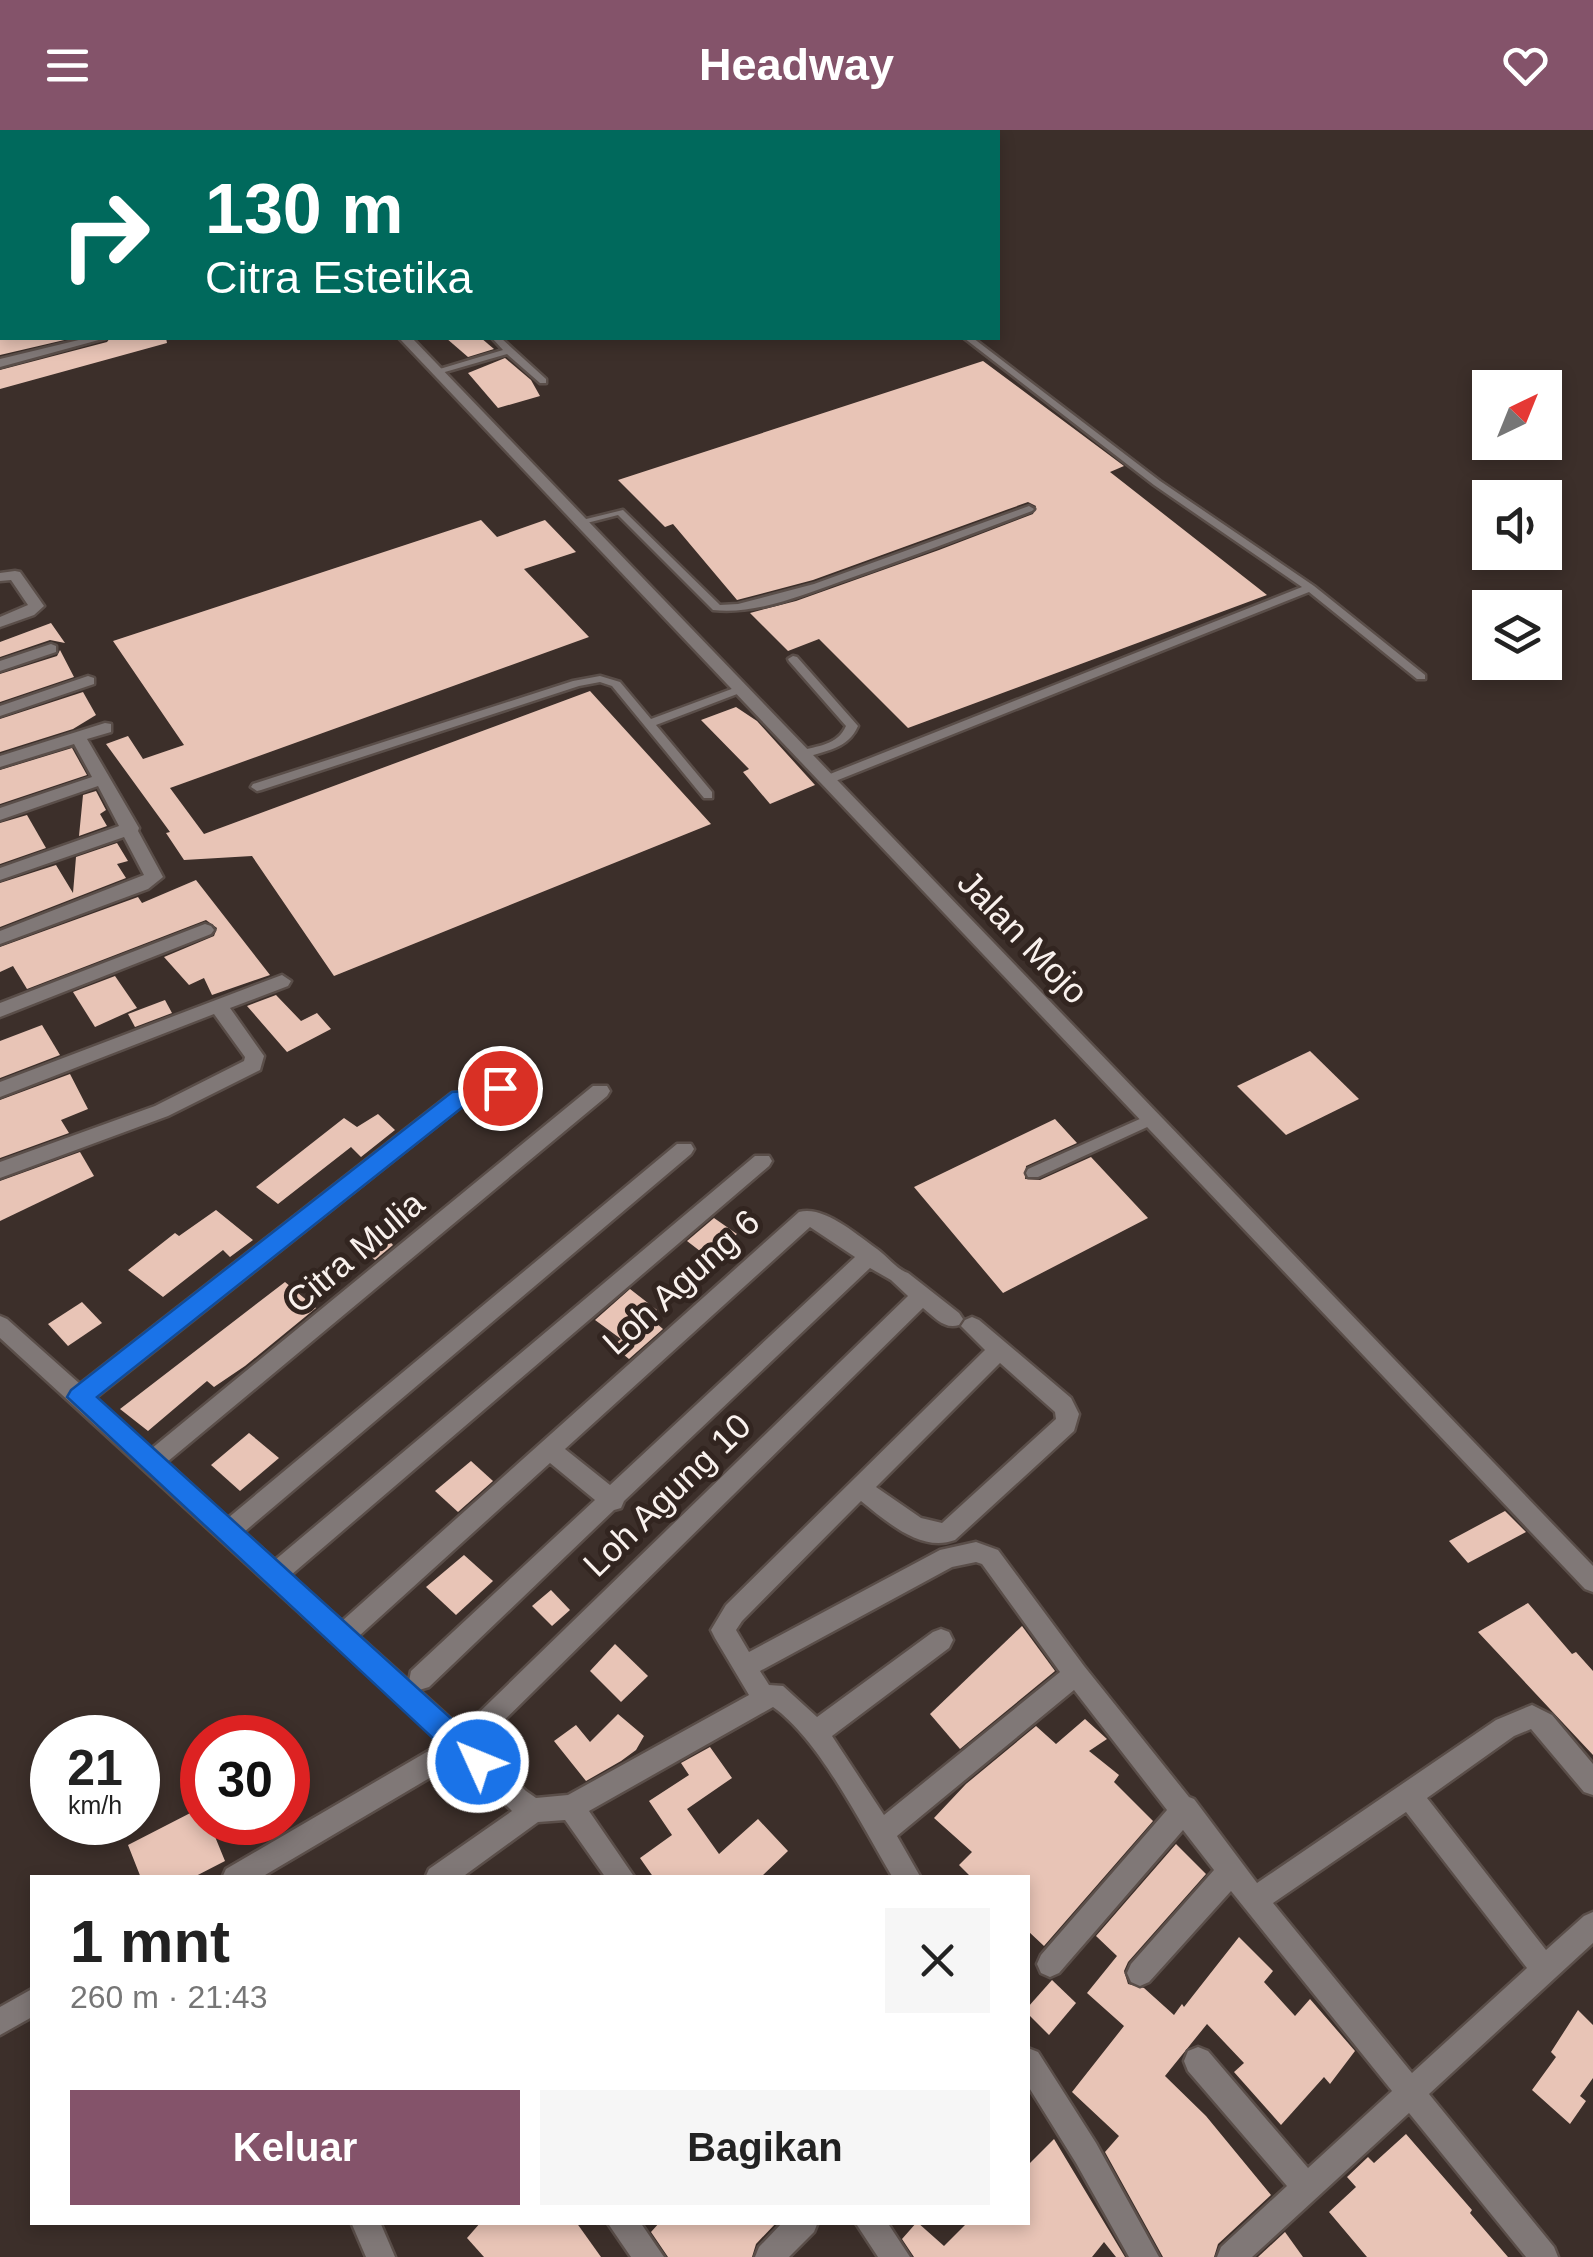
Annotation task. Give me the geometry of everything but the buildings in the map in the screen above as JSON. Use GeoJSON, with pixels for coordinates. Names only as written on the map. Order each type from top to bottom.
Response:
{"type":"FeatureCollection","features":[{"type":"Feature","properties":{"kind":"street"},"geometry":{"type":"LineString","coordinates":[[0,364],[92,340]]}},
{"type":"Feature","properties":{"kind":"street","name":"Jalan Mojo"},"geometry":{"type":"LineString","coordinates":[[408,340],[1593,1582]]}},
{"type":"Feature","properties":{"kind":"street"},"geometry":{"type":"LineString","coordinates":[[0,578],[15,575],[36,606],[0,622]]}},
{"type":"Feature","properties":{"kind":"street"},"geometry":{"type":"LineString","coordinates":[[0,666],[52,649]]}},
{"type":"Feature","properties":{"kind":"street"},"geometry":{"type":"LineString","coordinates":[[0,710],[88,681]]}},
{"type":"Feature","properties":{"kind":"street"},"geometry":{"type":"LineString","coordinates":[[0,762],[104,728]]}},
{"type":"Feature","properties":{"kind":"street"},"geometry":{"type":"LineString","coordinates":[[0,938],[150,881],[154,872],[78,736]]}},
{"type":"Feature","properties":{"kind":"street"},"geometry":{"type":"LineString","coordinates":[[0,814],[102,779]]}},
{"type":"Feature","properties":{"kind":"street"},"geometry":{"type":"LineString","coordinates":[[0,874],[131,828]]}},
{"type":"Feature","properties":{"kind":"street"},"geometry":{"type":"LineString","coordinates":[[0,1010],[205,930]]}},
{"type":"Feature","properties":{"kind":"street"},"geometry":{"type":"LineString","coordinates":[[0,1090],[282,981]]}},
{"type":"Feature","properties":{"kind":"street"},"geometry":{"type":"LineString","coordinates":[[0,1170],[68,1142],[144,1120],[254,1065],[256,1056],[218,1005]]}},
{"type":"Feature","properties":{"kind":"street"},"geometry":{"type":"LineString","coordinates":[[80,1397],[459,1098],[481,1098],[500,1088]]}},
{"type":"Feature","properties":{"kind":"street","name":"Citra Mulia"},"geometry":{"type":"LineString","coordinates":[[151,1462],[600,1091]]}},
{"type":"Feature","properties":{"kind":"street"},"geometry":{"type":"LineString","coordinates":[[228,1533],[684,1149]]}},
{"type":"Feature","properties":{"kind":"street"},"geometry":{"type":"LineString","coordinates":[[273,1576],[762,1161]]}},
{"type":"Feature","properties":{"kind":"street","name":"Loh Agung 6"},"geometry":{"type":"LineString","coordinates":[[341,1637],[806,1218],[821,1222],[870,1255],[921,1296],[1000,1350],[1063,1405],[1068,1414],[1066,1424],[947,1534],[931,1535],[915,1527],[862,1488]]}},
{"type":"Feature","properties":{"kind":"street"},"geometry":{"type":"LineString","coordinates":[[420,1679],[870,1255]]}},
{"type":"Feature","properties":{"kind":"street","name":"Loh Agung 10"},"geometry":{"type":"LineString","coordinates":[[239,1875],[462,1745],[921,1296]]}},
{"type":"Feature","properties":{"kind":"street"},"geometry":{"type":"LineString","coordinates":[[0,1325],[518,1800],[534,1810]]}},
{"type":"Feature","properties":{"kind":"street"},"geometry":{"type":"LineString","coordinates":[[763,1697],[723,1630],[734,1613],[1000,1350]]}},
{"type":"Feature","properties":{"kind":"street"},"geometry":{"type":"LineString","coordinates":[[548,1448],[613,1501]]}},
{"type":"Feature","properties":{"kind":"street"},"geometry":{"type":"LineString","coordinates":[[746,1666],[948,1558],[976,1552],[998,1564],[1076,1674],[1231,1871],[1544,2257]]}},
{"type":"Feature","properties":{"kind":"street"},"geometry":{"type":"LineString","coordinates":[[815,1734],[942,1640]]}},
{"type":"Feature","properties":{"kind":"street"},"geometry":{"type":"LineString","coordinates":[[880,1833],[1076,1674]]}},
{"type":"Feature","properties":{"kind":"street"},"geometry":{"type":"LineString","coordinates":[[442,1875],[534,1810],[571,1806],[774,1694],[791,1703],[815,1734],[906,1875]]}},
{"type":"Feature","properties":{"kind":"street"},"geometry":{"type":"LineString","coordinates":[[1254,1900],[1505,1728],[1532,1718],[1543,1723],[1593,1783]]}},
{"type":"Feature","properties":{"kind":"street"},"geometry":{"type":"LineString","coordinates":[[1409,1796],[1545,1970]]}},
{"type":"Feature","properties":{"kind":"street"},"geometry":{"type":"LineString","coordinates":[[571,1806],[620,1875]]}},
{"type":"Feature","properties":{"kind":"street"},"geometry":{"type":"LineString","coordinates":[[1050,1964],[1185,1808]]}},
{"type":"Feature","properties":{"kind":"street"},"geometry":{"type":"LineString","coordinates":[[1140,1972],[1231,1871]]}},
{"type":"Feature","properties":{"kind":"street"},"geometry":{"type":"LineString","coordinates":[[1231,2257],[1593,1925]]}},
{"type":"Feature","properties":{"kind":"street"},"geometry":{"type":"LineString","coordinates":[[0,2022],[30,2003]]}},
{"type":"Feature","properties":{"kind":"street"},"geometry":{"type":"LineString","coordinates":[[1198,2062],[1305,2186]]}},
{"type":"Feature","properties":{"kind":"street"},"geometry":{"type":"LineString","coordinates":[[1030,2065],[1145,2257]]}},
{"type":"Feature","properties":{"kind":"street"},"geometry":{"type":"LineString","coordinates":[[366,2225],[381,2257]]}},
{"type":"Feature","properties":{"kind":"street"},"geometry":{"type":"LineString","coordinates":[[623,2225],[650,2257]]}},
{"type":"Feature","properties":{"kind":"street"},"geometry":{"type":"LineString","coordinates":[[769,2257],[801,2225]]}},
{"type":"Feature","properties":{"kind":"street"},"geometry":{"type":"LineString","coordinates":[[870,2225],[896,2257]]}},
{"type":"Feature","properties":{"kind":"lane"},"geometry":{"type":"LineString","coordinates":[[498,340],[543,381]]}},
{"type":"Feature","properties":{"kind":"lane"},"geometry":{"type":"LineString","coordinates":[[971,340],[1157,483],[1310,588],[1422,676]]}},
{"type":"Feature","properties":{"kind":"lane"},"geometry":{"type":"LineString","coordinates":[[438,371],[509,351]]}},
{"type":"Feature","properties":{"kind":"lane"},"geometry":{"type":"LineString","coordinates":[[579,522],[620,512],[717,608],[728,611],[785,596],[1028,509]]}},
{"type":"Feature","properties":{"kind":"lane"},"geometry":{"type":"LineString","coordinates":[[829,779],[1310,588]]}},
{"type":"Feature","properties":{"kind":"lane"},"geometry":{"type":"LineString","coordinates":[[793,659],[852,726],[850,736],[842,742],[803,754]]}},
{"type":"Feature","properties":{"kind":"lane"},"geometry":{"type":"LineString","coordinates":[[256,787],[588,679],[616,684],[708,795]]}},
{"type":"Feature","properties":{"kind":"lane"},"geometry":{"type":"LineString","coordinates":[[649,724],[741,688]]}},
{"type":"Feature","properties":{"kind":"lane"},"geometry":{"type":"LineString","coordinates":[[1033,1173],[1151,1119]]}},
{"type":"Feature","properties":{"kind":"route"},"geometry":{"type":"LineString","coordinates":[[478,1762],[80,1397],[459,1098],[481,1098],[500,1088]]}}]}
